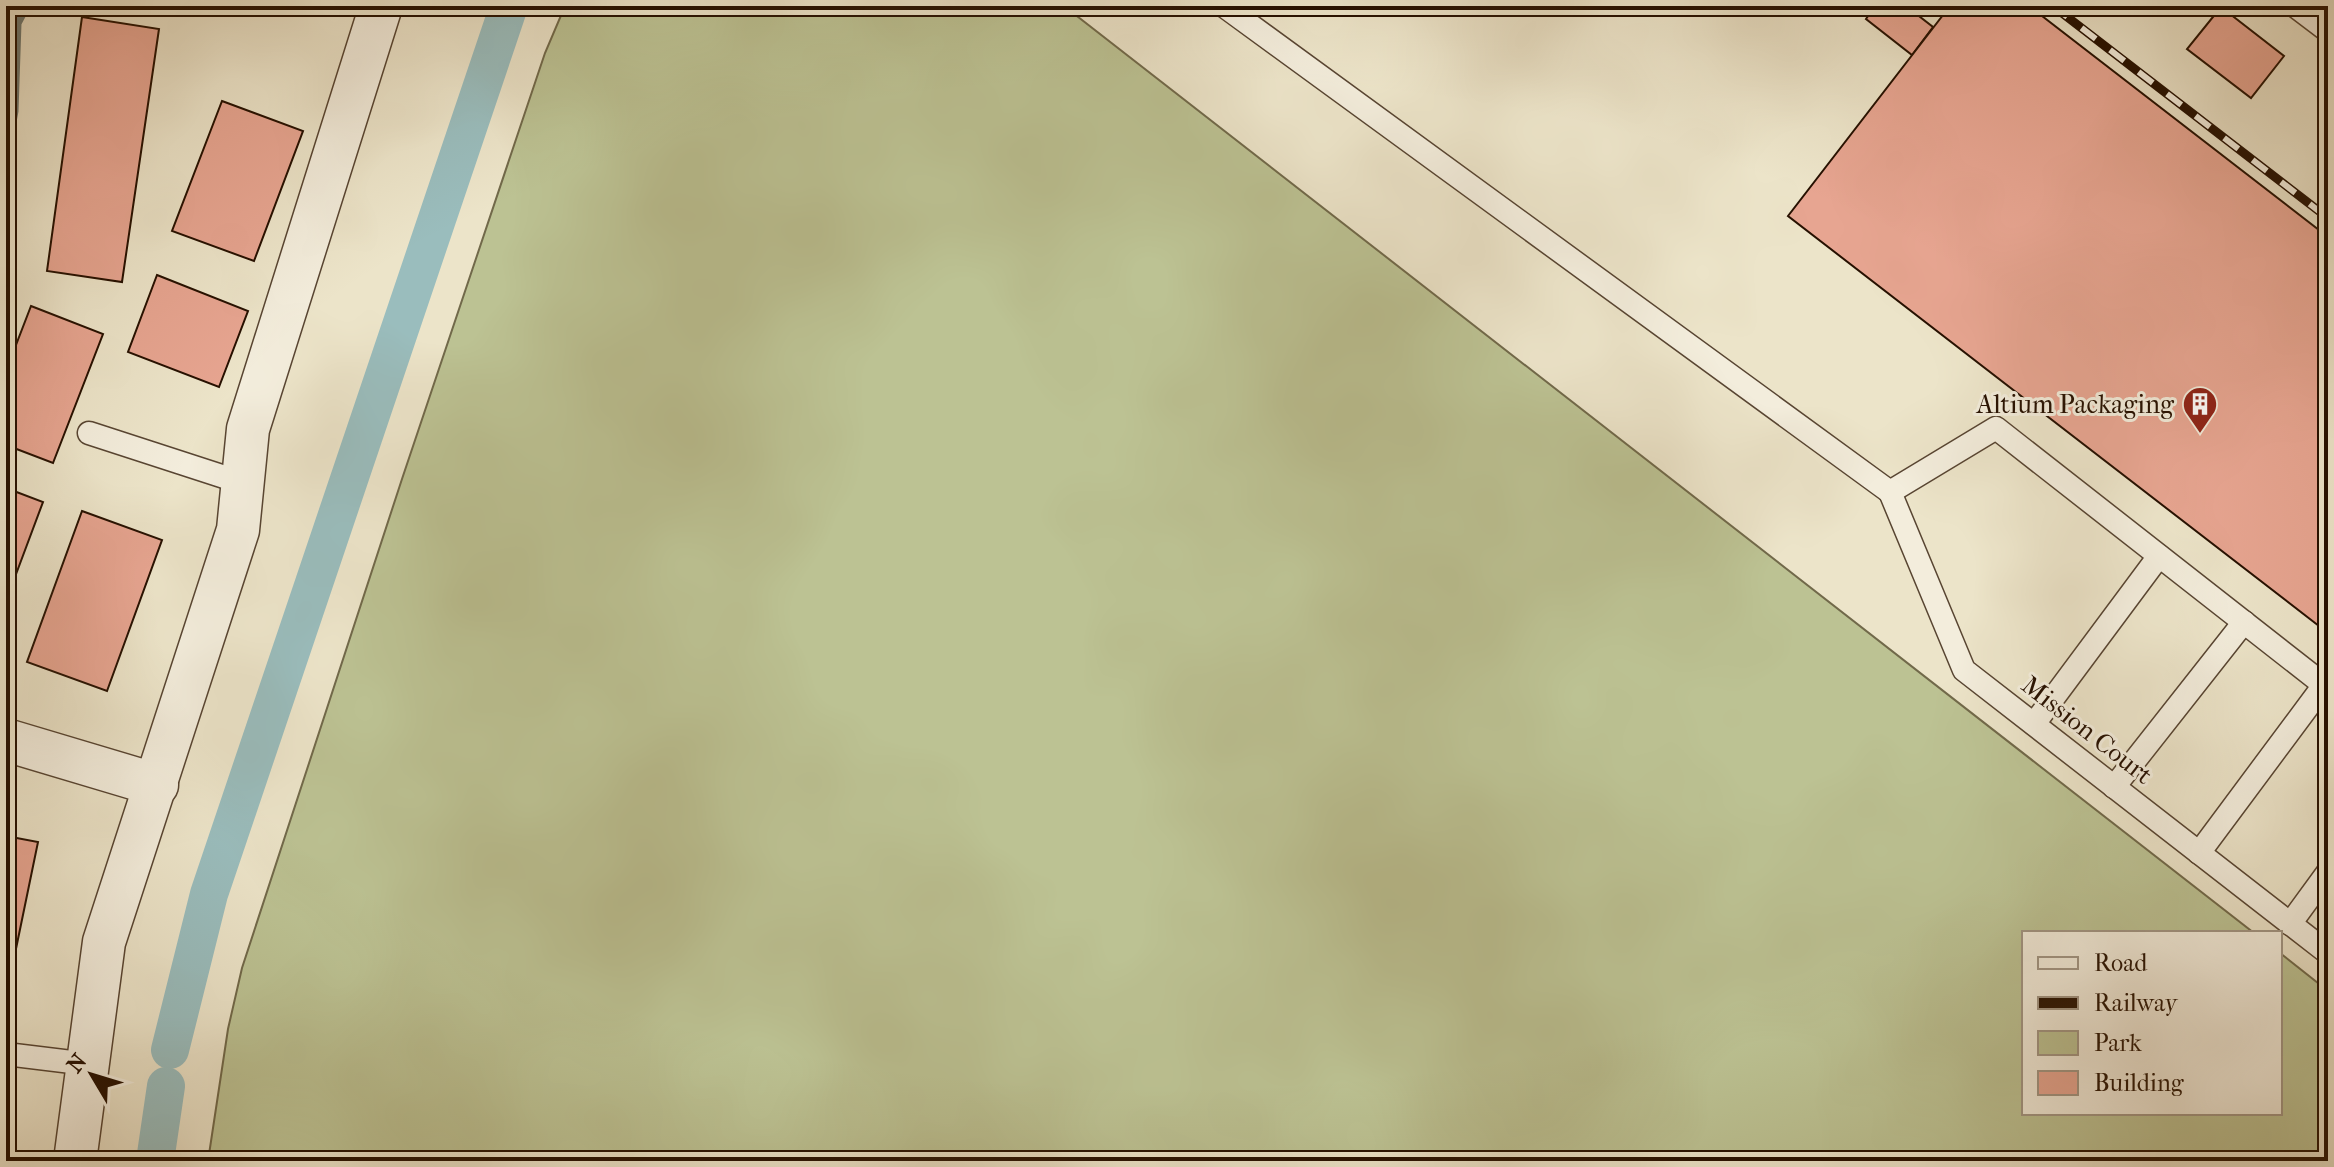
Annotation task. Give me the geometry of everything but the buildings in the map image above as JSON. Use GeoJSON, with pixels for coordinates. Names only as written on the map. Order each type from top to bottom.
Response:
{"type":"FeatureCollection","features":[{"type":"Feature","properties":{"kind":"street"},"geometry":{"type":"LineString","coordinates":[[75,1161],[104,942],[238,530],[248,429],[381,6]]}},
{"type":"Feature","properties":{"kind":"street"},"geometry":{"type":"LineString","coordinates":[[6,740],[157,785]]}},
{"type":"Feature","properties":{"kind":"lane"},"geometry":{"type":"LineString","coordinates":[[1224,6],[1890,492],[1996,428],[2326,686],[2199,853]]}},
{"type":"Feature","properties":{"kind":"lane"},"geometry":{"type":"LineString","coordinates":[[2295,6],[2328,31]]}},
{"type":"Feature","properties":{"kind":"lane"},"geometry":{"type":"LineString","coordinates":[[89,433],[243,483]]}},
{"type":"Feature","properties":{"kind":"lane","name":"Mission Court"},"geometry":{"type":"LineString","coordinates":[[1890,492],[1964,670],[2328,953]]}},
{"type":"Feature","properties":{"kind":"lane"},"geometry":{"type":"LineString","coordinates":[[2034,724],[2159,556]]}},
{"type":"Feature","properties":{"kind":"lane"},"geometry":{"type":"LineString","coordinates":[[2114,787],[2244,622]]}},
{"type":"Feature","properties":{"kind":"lane"},"geometry":{"type":"LineString","coordinates":[[2290,924],[2328,872]]}},
{"type":"Feature","properties":{"kind":"lane"},"geometry":{"type":"LineString","coordinates":[[6,1054],[88,1064]]}},
{"type":"Feature","properties":{"kind":"green space"},"geometry":{"type":"Polygon","coordinates":[[[565,6],[1064,6],[2251,931],[2022,931],[2022,1115],[2282,1115],[2282,955],[2328,991],[2328,1161],[208,1161],[228,1029],[242,968],[545,53],[565,6]]]}},
{"type":"Feature","properties":{"kind":"waterway"},"geometry":{"type":"LineString","coordinates":[[6,148],[13,111],[16,23],[25,6]]}},
{"type":"Feature","properties":{"kind":"waterway"},"geometry":{"type":"LineString","coordinates":[[170,1050],[209,894],[509,6]]}},
{"type":"Feature","properties":{"kind":"waterway"},"geometry":{"type":"LineString","coordinates":[[155,1161],[166,1086]]}},
{"type":"Feature","properties":{"kind":"railway"},"geometry":{"type":"LineString","coordinates":[[2053,6],[2328,218]]}},
{"type":"Feature","properties":{"kind":"place","name":"Altium Packaging"},"geometry":{"type":"Point","coordinates":[2200,435]}}]}
